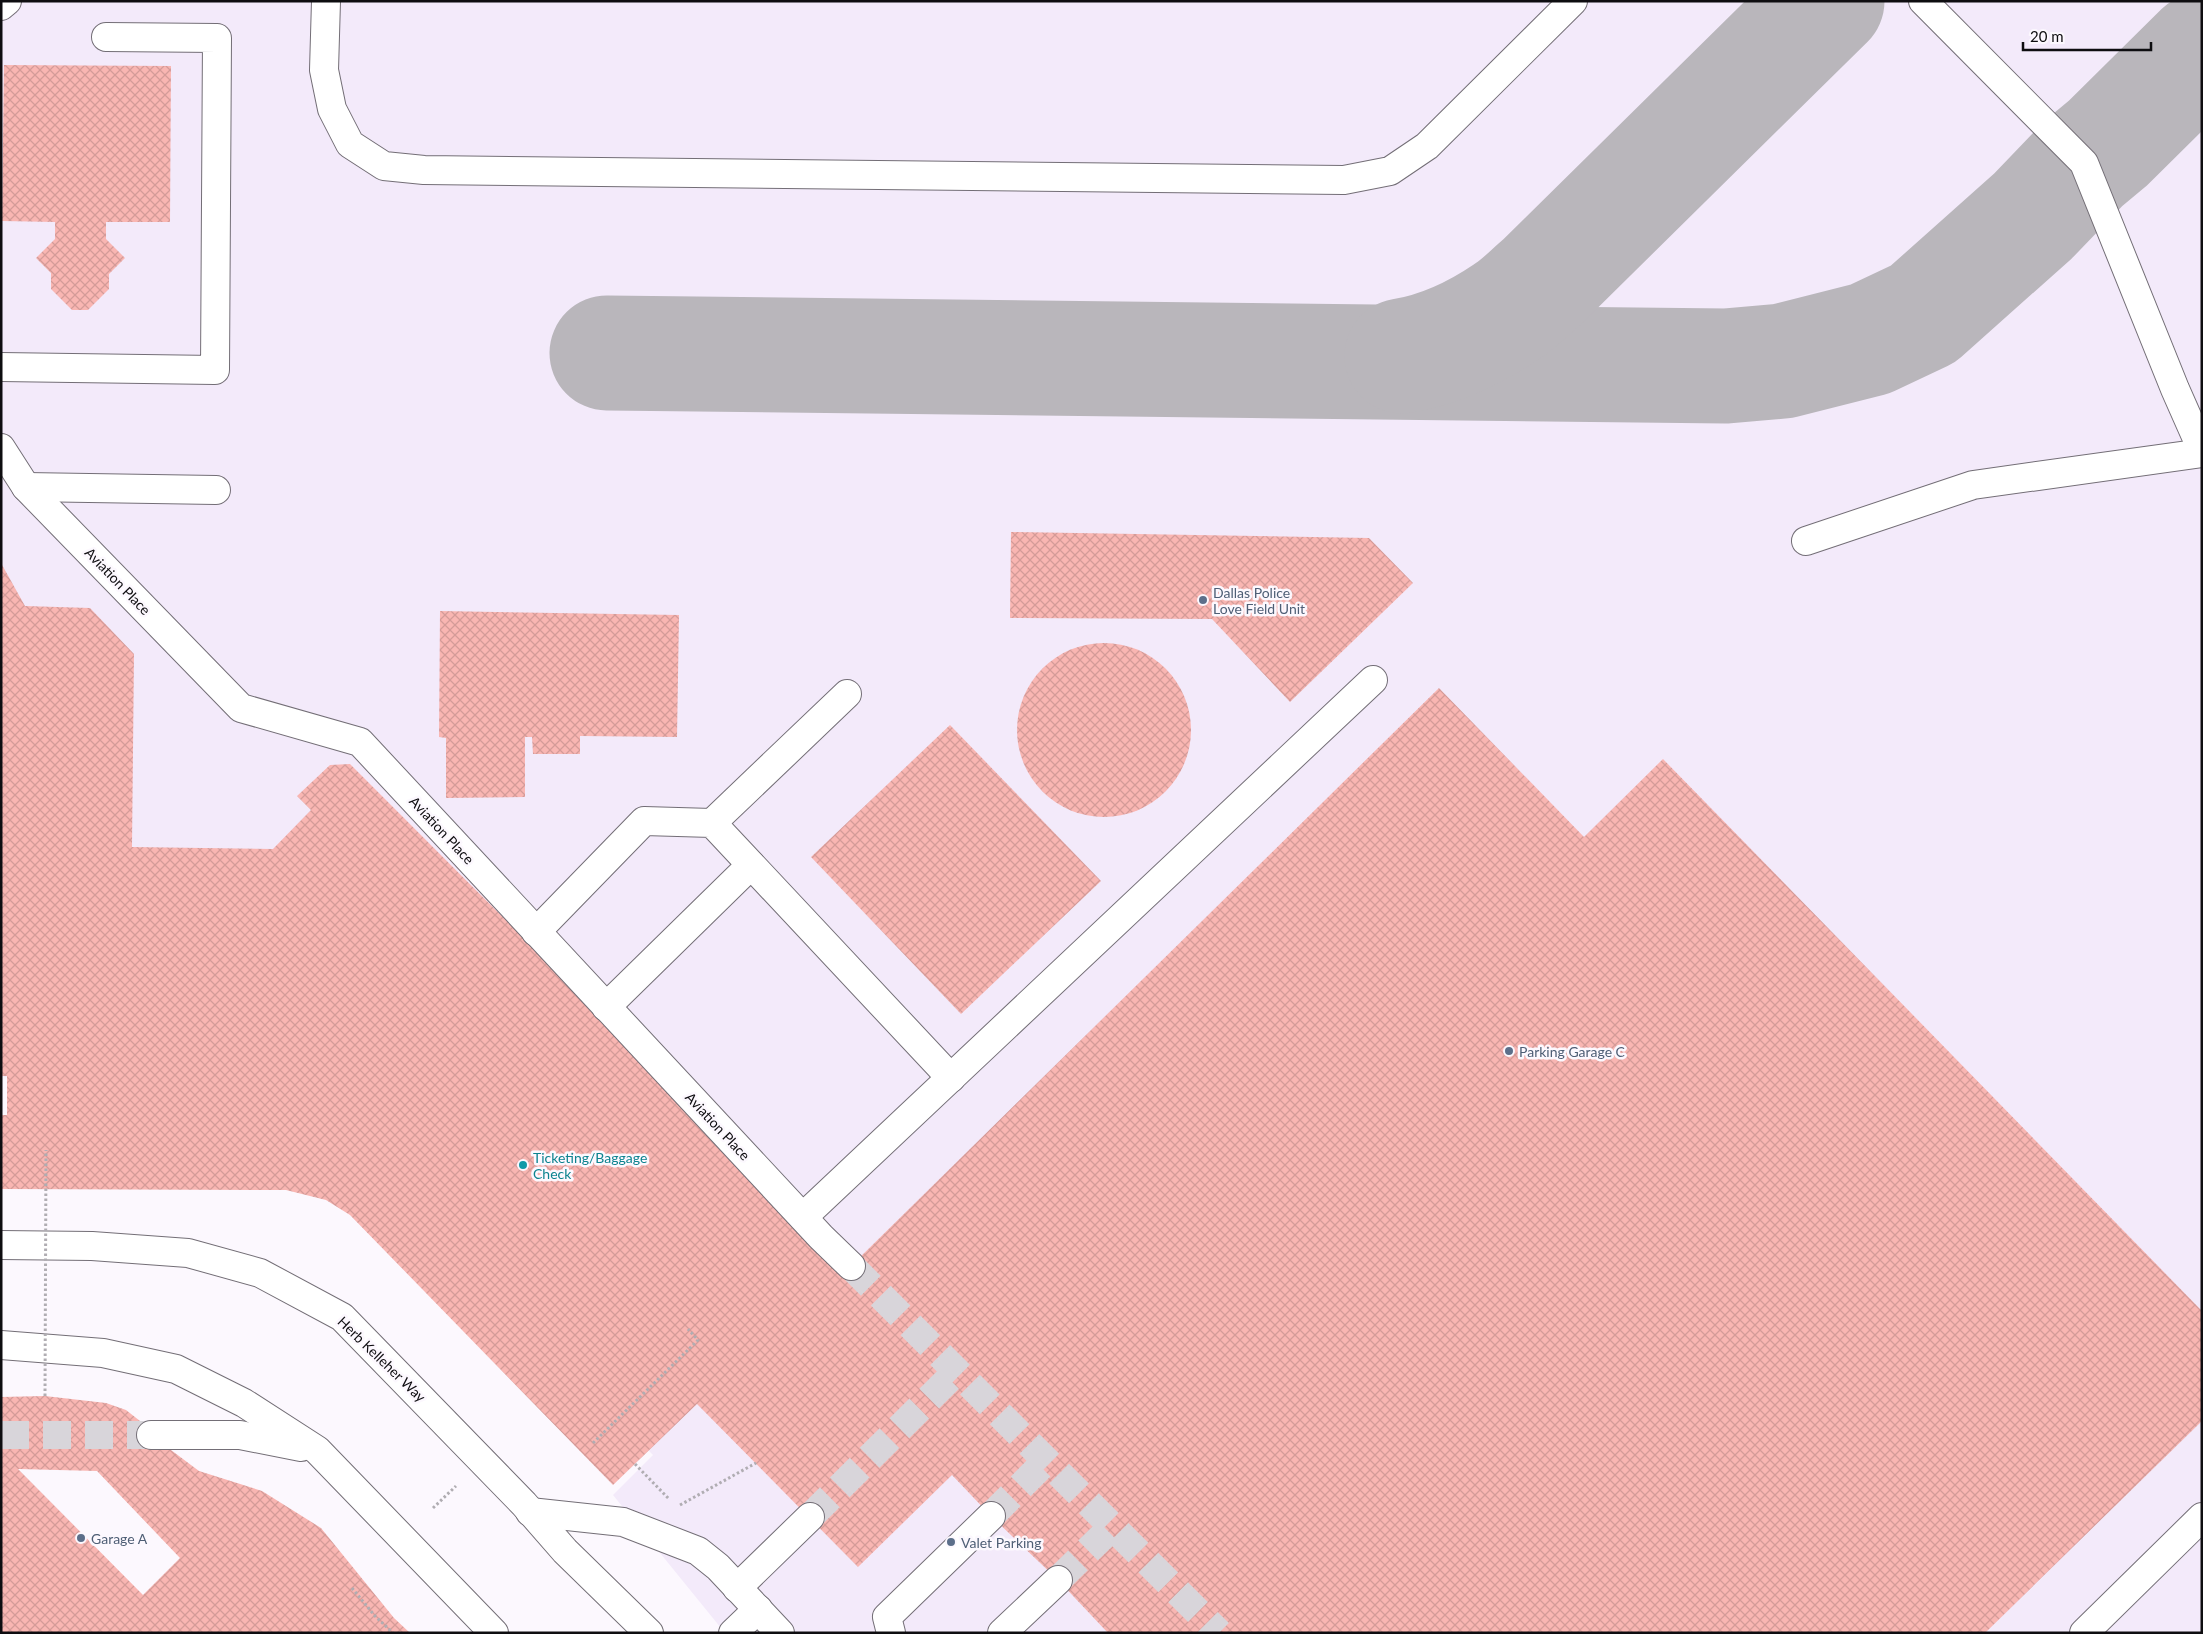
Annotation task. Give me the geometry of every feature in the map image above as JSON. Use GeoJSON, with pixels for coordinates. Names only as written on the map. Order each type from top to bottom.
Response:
{"type":"FeatureCollection","features":[{"type":"Feature","properties":{"kind":"main road"},"geometry":{"type":"LineString","coordinates":[[1,6],[7,1]]}},
{"type":"Feature","properties":{"kind":"main road"},"geometry":{"type":"LineString","coordinates":[[326,1],[324,70],[332,109],[350,144],[384,166],[424,170],[1344,180],[1390,171],[1427,146],[1574,1]]}},
{"type":"Feature","properties":{"kind":"main road"},"geometry":{"type":"LineString","coordinates":[[1806,541],[1974,485],[2202,452],[2084,163],[1923,1]]}},
{"type":"Feature","properties":{"kind":"main road"},"geometry":{"type":"LineString","coordinates":[[1,367],[215,370],[217,38],[106,37]]}},
{"type":"Feature","properties":{"kind":"main road","name":"Aviation Place"},"geometry":{"type":"LineString","coordinates":[[1,448],[26,487],[241,708],[360,742],[606,1007],[851,1266]]}},
{"type":"Feature","properties":{"kind":"main road"},"geometry":{"type":"LineString","coordinates":[[26,487],[216,490]]}},
{"type":"Feature","properties":{"kind":"main road"},"geometry":{"type":"LineString","coordinates":[[803,1217],[1373,680]]}},
{"type":"Feature","properties":{"kind":"main road"},"geometry":{"type":"LineString","coordinates":[[536,932],[644,821],[712,823],[847,694]]}},
{"type":"Feature","properties":{"kind":"main road"},"geometry":{"type":"LineString","coordinates":[[712,823],[951,1078]]}},
{"type":"Feature","properties":{"kind":"main road"},"geometry":{"type":"LineString","coordinates":[[606,1007],[751,865]]}},
{"type":"Feature","properties":{"kind":"main road","name":"Herb Kelleher Way"},"geometry":{"type":"LineString","coordinates":[[1,1245],[92,1246],[188,1253],[260,1272],[342,1317],[395,1370],[565,1551],[649,1633]]}},
{"type":"Feature","properties":{"kind":"main road"},"geometry":{"type":"LineString","coordinates":[[1,1346],[103,1353],[176,1369],[244,1403],[317,1450],[494,1633]]}},
{"type":"Feature","properties":{"kind":"main road"},"geometry":{"type":"LineString","coordinates":[[150,1435],[240,1435],[317,1450]]}},
{"type":"Feature","properties":{"kind":"main road"},"geometry":{"type":"LineString","coordinates":[[530,1512],[622,1522],[698,1551],[718,1567],[780,1633]]}},
{"type":"Feature","properties":{"kind":"main road"},"geometry":{"type":"LineString","coordinates":[[892,1633],[887,1616],[991,1516]]}},
{"type":"Feature","properties":{"kind":"main road"},"geometry":{"type":"LineString","coordinates":[[737,1588],[810,1517]]}},
{"type":"Feature","properties":{"kind":"main road"},"geometry":{"type":"LineString","coordinates":[[2084,1633],[2202,1517]]}},
{"type":"Feature","properties":{"kind":"main road"},"geometry":{"type":"LineString","coordinates":[[1002,1633],[1058,1580]]}},
{"type":"Feature","properties":{"kind":"main road"},"geometry":{"type":"LineString","coordinates":[[733,1633],[758,1610]]}},
{"type":"Feature","properties":{"kind":"path"},"geometry":{"type":"LineString","coordinates":[[45,1396],[46,1150]]}},
{"type":"Feature","properties":{"kind":"path"},"geometry":{"type":"LineString","coordinates":[[593,1443],[698,1340],[688,1329]]}},
{"type":"Feature","properties":{"kind":"path"},"geometry":{"type":"LineString","coordinates":[[683,1513],[676,1507],[756,1463]]}},
{"type":"Feature","properties":{"kind":"path"},"geometry":{"type":"LineString","coordinates":[[635,1464],[669,1500]]}},
{"type":"Feature","properties":{"kind":"path"},"geometry":{"type":"LineString","coordinates":[[432,1508],[456,1486]]}},
{"type":"Feature","properties":{"kind":"path"},"geometry":{"type":"LineString","coordinates":[[352,1588],[375,1616],[393,1633]]}},
{"type":"Feature","properties":{"kind":"shaded area"},"geometry":{"type":"Polygon","coordinates":[[[1,1],[2202,1],[2202,1633],[725,1633],[613,1495],[653,1455],[606,1408],[378,1210],[7,1115],[7,1077],[1,1076],[1,1]]]}},
{"type":"Feature","properties":{"kind":"building"},"geometry":{"type":"Polygon","coordinates":[[[4,65],[171,66],[170,222],[106,222],[106,239],[125,258],[109,274],[109,289],[88,310],[72,310],[51,289],[51,273],[36,258],[55,239],[55,222],[2,221],[4,65]]]}},
{"type":"Feature","properties":{"kind":"building","name":"Dallas Police Love Field Unit"},"geometry":{"type":"Polygon","coordinates":[[[1011,532],[1369,538],[1413,583],[1290,702],[1212,619],[1010,618],[1011,532]]]}},
{"type":"Feature","properties":{"kind":"building","name":"Parking Garage C"},"geometry":{"type":"Polygon","coordinates":[[[1,563],[25,606],[90,608],[134,654],[132,847],[273,849],[311,810],[297,796],[330,765],[350,764],[851,1266],[1439,688],[1584,837],[1663,759],[2202,1311],[2202,1421],[1985,1633],[1108,1633],[1058,1580],[991,1516],[952,1475],[858,1567],[697,1404],[613,1485],[350,1215],[326,1200],[286,1190],[1,1189],[1,1115],[7,1115],[7,1076],[1,1076],[1,563]]]}},
{"type":"Feature","properties":{"kind":"building"},"geometry":{"type":"Polygon","coordinates":[[[440,611],[679,615],[677,737],[580,736],[580,754],[533,754],[532,737],[525,737],[525,797],[446,798],[446,738],[439,737],[440,611]]]}},
{"type":"Feature","properties":{"kind":"building"},"geometry":{"type":"Polygon","coordinates":[[[1104,643],[1121,645],[1137,650],[1159,663],[1171,675],[1187,705],[1191,730],[1189,747],[1184,763],[1171,785],[1159,797],[1129,813],[1104,817],[1087,815],[1071,810],[1049,797],[1037,785],[1021,755],[1017,730],[1019,713],[1024,697],[1037,675],[1049,663],[1079,647],[1104,643]]]}},
{"type":"Feature","properties":{"kind":"building"},"geometry":{"type":"Polygon","coordinates":[[[950,725],[1101,881],[961,1014],[811,857],[950,725]]]}},
{"type":"Feature","properties":{"kind":"building"},"geometry":{"type":"Polygon","coordinates":[[[45,1396],[106,1403],[126,1410],[140,1421],[151,1435],[199,1471],[262,1491],[321,1528],[394,1618],[410,1633],[1,1633],[1,1397],[45,1396]],[[18,1469],[143,1595],[180,1558],[97,1471],[18,1469]]]}},
{"type":"Feature","properties":{"kind":"taxiway"},"geometry":{"type":"LineString","coordinates":[[1402,356],[1429,350],[1456,340],[1494,320],[1520,302],[1827,1]]}},
{"type":"Feature","properties":{"kind":"taxiway"},"geometry":{"type":"LineString","coordinates":[[607,353],[1726,366],[1783,361],[1870,339],[1923,314],[2033,216],[2084,163],[2108,143],[2202,50]]}},
{"type":"Feature","properties":{"kind":"tunnel"},"geometry":{"type":"LineString","coordinates":[[851,1266],[1219,1633]]}},
{"type":"Feature","properties":{"kind":"tunnel"},"geometry":{"type":"LineString","coordinates":[[810,1517],[956,1372]]}},
{"type":"Feature","properties":{"kind":"tunnel"},"geometry":{"type":"LineString","coordinates":[[1,1435],[151,1435]]}},
{"type":"Feature","properties":{"kind":"tunnel"},"geometry":{"type":"LineString","coordinates":[[991,1516],[1046,1461]]}},
{"type":"Feature","properties":{"kind":"tunnel"},"geometry":{"type":"LineString","coordinates":[[1058,1580],[1113,1526]]}},
{"type":"Feature","properties":{"kind":"place","name":"Dallas Police Love Field Unit"},"geometry":{"type":"Point","coordinates":[1203,600]}},
{"type":"Feature","properties":{"kind":"place","name":"Parking Garage C"},"geometry":{"type":"Point","coordinates":[1509,1051]}},
{"type":"Feature","properties":{"kind":"place","name":"Ticketing/Baggage Check"},"geometry":{"type":"Point","coordinates":[523,1165]}},
{"type":"Feature","properties":{"kind":"place","name":"Garage A"},"geometry":{"type":"Point","coordinates":[81,1538]}},
{"type":"Feature","properties":{"kind":"place","name":"Valet Parking"},"geometry":{"type":"Point","coordinates":[951,1542]}}]}
